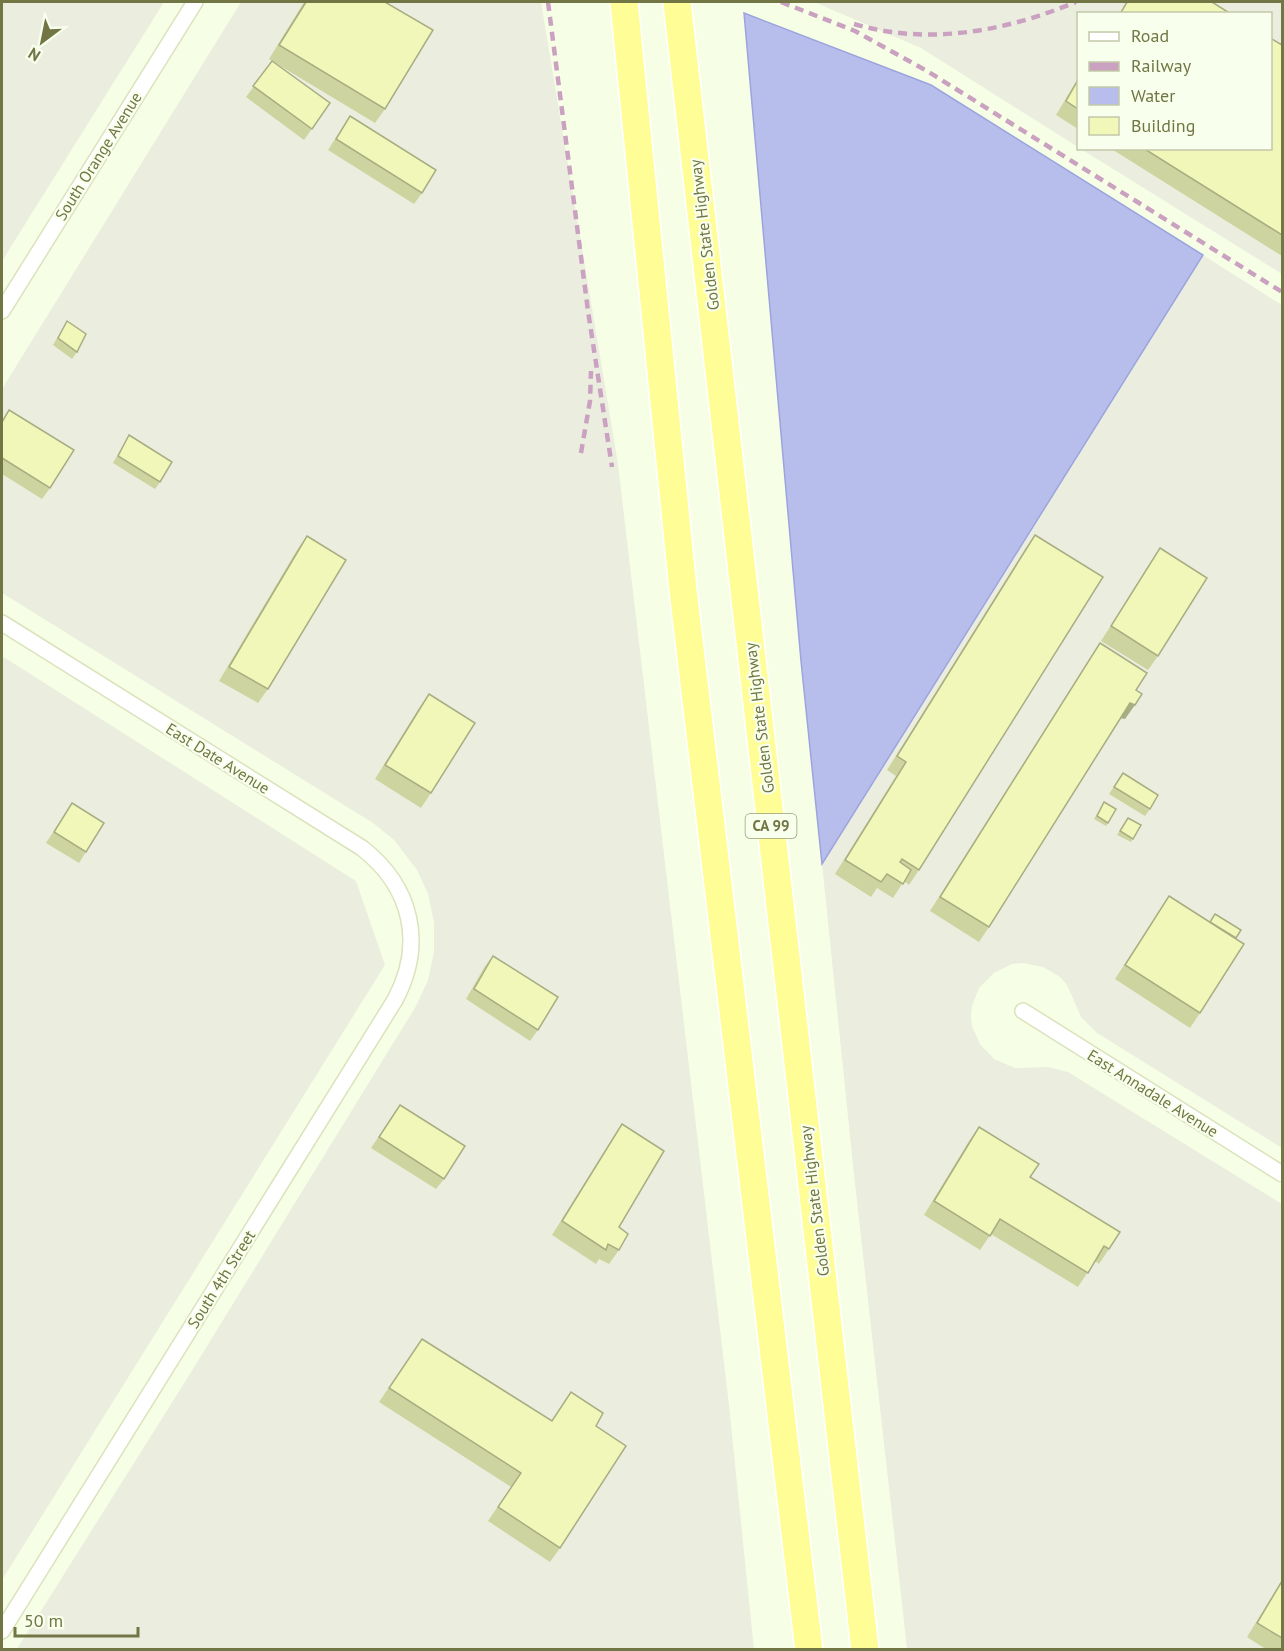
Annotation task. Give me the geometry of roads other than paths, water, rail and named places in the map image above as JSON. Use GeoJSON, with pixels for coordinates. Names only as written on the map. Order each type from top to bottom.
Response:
{"type":"FeatureCollection","features":[{"type":"Feature","properties":{"kind":"highway"},"geometry":{"type":"LineString","coordinates":[[624,2],[683,590],[809,1650]]}},
{"type":"Feature","properties":{"kind":"highway","name":"Golden State Highway"},"geometry":{"type":"LineString","coordinates":[[677,2],[865,1650]]}},
{"type":"Feature","properties":{"kind":"street","name":"South Orange Avenue"},"geometry":{"type":"LineString","coordinates":[[2,311],[195,2]]}},
{"type":"Feature","properties":{"kind":"street","name":"East Date Avenue"},"geometry":{"type":"LineString","coordinates":[[2,623],[362,849],[385,869],[410,916]]}},
{"type":"Feature","properties":{"kind":"street","name":"South 4th Street"},"geometry":{"type":"LineString","coordinates":[[2,1631],[395,1000],[408,970],[412,934],[410,916]]}},
{"type":"Feature","properties":{"kind":"street","name":"East Annadale Avenue"},"geometry":{"type":"LineString","coordinates":[[1023,1011],[1282,1174]]}},
{"type":"Feature","properties":{"kind":"water"},"geometry":{"type":"Polygon","coordinates":[[[744,13],[931,85],[1203,255],[822,864],[801,661],[744,13]]]}},
{"type":"Feature","properties":{"kind":"railway"},"geometry":{"type":"LineString","coordinates":[[548,2],[588,311],[612,467]]}},
{"type":"Feature","properties":{"kind":"railway"},"geometry":{"type":"LineString","coordinates":[[781,2],[855,31],[927,71],[1282,292]]}},
{"type":"Feature","properties":{"kind":"railway"},"geometry":{"type":"LineString","coordinates":[[854,24],[882,31],[910,34],[967,32],[1022,21],[1076,2]]}},
{"type":"Feature","properties":{"kind":"railway"},"geometry":{"type":"LineString","coordinates":[[581,453],[590,401],[591,371]]}}]}
